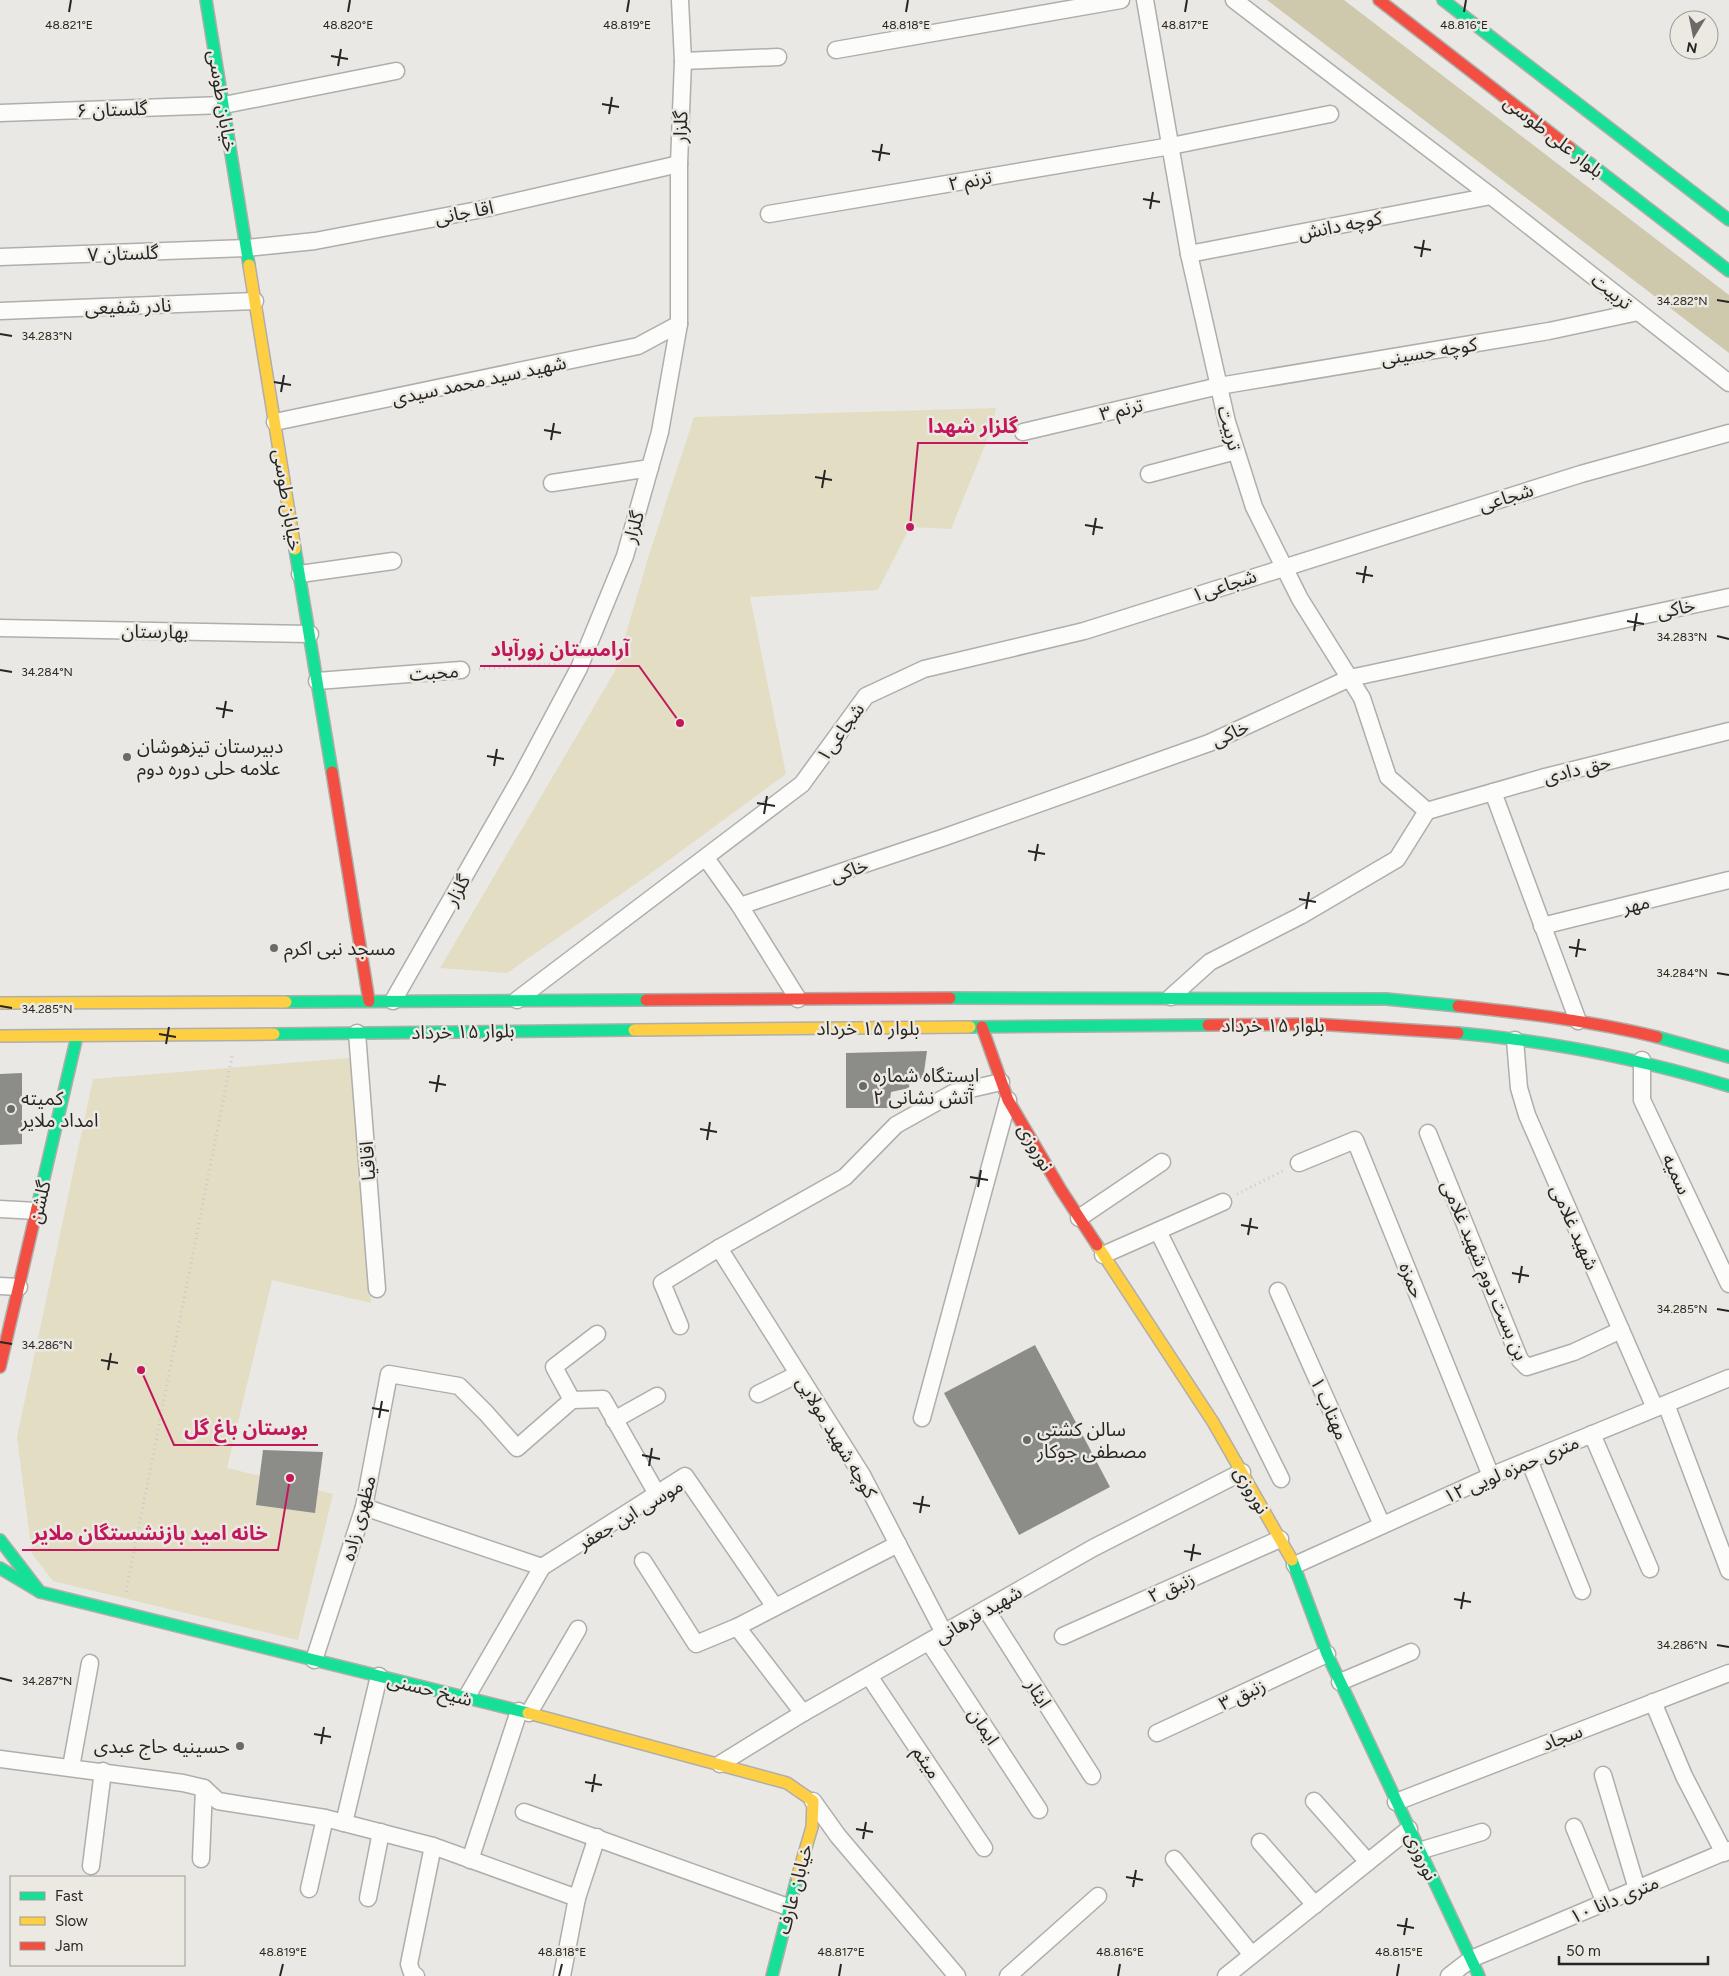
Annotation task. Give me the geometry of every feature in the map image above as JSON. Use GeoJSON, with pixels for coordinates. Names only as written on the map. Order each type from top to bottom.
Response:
{"type":"FeatureCollection","features":[{"type":"Feature","properties":{"kind":"main road","name":"خیابان طوسی"},"geometry":{"type":"LineString","coordinates":[[206,0],[369,1001]]}},
{"type":"Feature","properties":{"kind":"main road","name":"بلوار علی طوسی"},"geometry":{"type":"LineString","coordinates":[[1379,0],[1729,271]]}},
{"type":"Feature","properties":{"kind":"main road","name":"بلوار علی طوسی"},"geometry":{"type":"LineString","coordinates":[[1443,0],[1729,220]]}},
{"type":"Feature","properties":{"kind":"main road","name":"بلوار ۱۵ خرداد"},"geometry":{"type":"LineString","coordinates":[[0,1036],[358,1033],[866,1013],[1171,997],[1386,999],[1578,1021],[1634,1031],[1695,1046],[1729,1057]]}},
{"type":"Feature","properties":{"kind":"main road","name":"بلوار ۱۵ خرداد"},"geometry":{"type":"LineString","coordinates":[[0,1003],[798,999],[866,1013],[982,1027],[1315,1024],[1392,1027],[1579,1048],[1642,1060],[1729,1086]]}},
{"type":"Feature","properties":{"kind":"main road","name":"نوروزی"},"geometry":{"type":"LineString","coordinates":[[982,1027],[1008,1100],[1079,1218],[1213,1422],[1295,1565],[1327,1654],[1479,1976]]}},
{"type":"Feature","properties":{"kind":"main road","name":"گلشن"},"geometry":{"type":"LineString","coordinates":[[0,1367],[77,1036]]}},
{"type":"Feature","properties":{"kind":"main road"},"geometry":{"type":"LineString","coordinates":[[0,1540],[40,1592]]}},
{"type":"Feature","properties":{"kind":"main road","name":"شیخ حسنی"},"geometry":{"type":"LineString","coordinates":[[0,1568],[40,1592],[524,1712],[720,1764],[788,1783],[814,1801]]}},
{"type":"Feature","properties":{"kind":"main road","name":"خیابان عارف"},"geometry":{"type":"LineString","coordinates":[[772,1976],[788,1907],[812,1826],[814,1801]]}},
{"type":"Feature","properties":{"kind":"street","name":"گلزار"},"geometry":{"type":"LineString","coordinates":[[393,1001],[520,779],[582,661],[625,556],[660,432],[679,324],[679,164],[683,61],[680,0]]}},
{"type":"Feature","properties":{"kind":"street"},"geometry":{"type":"LineString","coordinates":[[836,50],[1121,0]]}},
{"type":"Feature","properties":{"kind":"street","name":"تربیت"},"geometry":{"type":"LineString","coordinates":[[1145,0],[1189,254],[1227,422],[1254,507],[1300,599],[1362,698],[1388,778],[1427,810]]}},
{"type":"Feature","properties":{"kind":"street","name":"تربیت"},"geometry":{"type":"LineString","coordinates":[[1234,0],[1491,196],[1729,383]]}},
{"type":"Feature","properties":{"kind":"street"},"geometry":{"type":"LineString","coordinates":[[683,61],[778,57]]}},
{"type":"Feature","properties":{"kind":"street","name":"گلستان ۶"},"geometry":{"type":"LineString","coordinates":[[0,113],[224,105],[396,71]]}},
{"type":"Feature","properties":{"kind":"street","name":"ترنم ۲"},"geometry":{"type":"LineString","coordinates":[[770,214],[1171,146],[1330,114]]}},
{"type":"Feature","properties":{"kind":"street","name":"اقا جانی"},"geometry":{"type":"LineString","coordinates":[[247,248],[315,241],[484,209],[679,164]]}},
{"type":"Feature","properties":{"kind":"street","name":"کوچه دانش"},"geometry":{"type":"LineString","coordinates":[[1189,254],[1491,196]]}},
{"type":"Feature","properties":{"kind":"street","name":"گلستان ۷"},"geometry":{"type":"LineString","coordinates":[[0,257],[247,248]]}},
{"type":"Feature","properties":{"kind":"street","name":"نادر شفیعی"},"geometry":{"type":"LineString","coordinates":[[0,311],[255,301]]}},
{"type":"Feature","properties":{"kind":"street","name":"کوچه حسینی"},"geometry":{"type":"LineString","coordinates":[[1219,386],[1549,331],[1638,312]]}},
{"type":"Feature","properties":{"kind":"street","name":"شهید سید محمد سیدی"},"geometry":{"type":"LineString","coordinates":[[275,422],[638,346],[679,324]]}},
{"type":"Feature","properties":{"kind":"street","name":"ترنم ۳"},"geometry":{"type":"LineString","coordinates":[[1023,432],[1219,386]]}},
{"type":"Feature","properties":{"kind":"street","name":"شجاعی"},"geometry":{"type":"LineString","coordinates":[[1284,566],[1581,474],[1729,433]]}},
{"type":"Feature","properties":{"kind":"street"},"geometry":{"type":"LineString","coordinates":[[1149,474],[1236,451]]}},
{"type":"Feature","properties":{"kind":"street"},"geometry":{"type":"LineString","coordinates":[[552,482],[650,468]]}},
{"type":"Feature","properties":{"kind":"street"},"geometry":{"type":"LineString","coordinates":[[300,574],[393,561]]}},
{"type":"Feature","properties":{"kind":"street","name":"شجاعی۱"},"geometry":{"type":"LineString","coordinates":[[517,1000],[802,784],[866,696],[924,669],[1084,631],[1284,566]]}},
{"type":"Feature","properties":{"kind":"street","name":"خاکی"},"geometry":{"type":"LineString","coordinates":[[740,906],[945,838],[1209,743],[1350,678],[1729,597]]}},
{"type":"Feature","properties":{"kind":"street","name":"بهارستان"},"geometry":{"type":"LineString","coordinates":[[0,628],[310,634]]}},
{"type":"Feature","properties":{"kind":"street","name":"محبت"},"geometry":{"type":"LineString","coordinates":[[317,681],[461,670]]}},
{"type":"Feature","properties":{"kind":"street","name":"حق دادی"},"geometry":{"type":"LineString","coordinates":[[1427,810],[1545,777],[1729,731]]}},
{"type":"Feature","properties":{"kind":"street"},"geometry":{"type":"LineString","coordinates":[[1493,792],[1578,1021]]}},
{"type":"Feature","properties":{"kind":"street"},"geometry":{"type":"LineString","coordinates":[[1171,997],[1210,962],[1300,916],[1397,860],[1427,810]]}},
{"type":"Feature","properties":{"kind":"street"},"geometry":{"type":"LineString","coordinates":[[706,858],[740,906],[798,999]]}},
{"type":"Feature","properties":{"kind":"street","name":"مهر"},"geometry":{"type":"LineString","coordinates":[[1542,926],[1729,880]]}},
{"type":"Feature","properties":{"kind":"street","name":"اقاقیا"},"geometry":{"type":"LineString","coordinates":[[358,1033],[377,1289]]}},
{"type":"Feature","properties":{"kind":"street","name":"شهید غلامی"},"geometry":{"type":"LineString","coordinates":[[1515,1040],[1519,1088],[1527,1115],[1621,1330],[1660,1406],[1729,1571]]}},
{"type":"Feature","properties":{"kind":"street","name":"سمیه"},"geometry":{"type":"LineString","coordinates":[[1642,1060],[1642,1100],[1729,1284]]}},
{"type":"Feature","properties":{"kind":"street"},"geometry":{"type":"LineString","coordinates":[[680,1326],[662,1283],[845,1176],[896,1126],[954,1093],[1002,1082]]}},
{"type":"Feature","properties":{"kind":"street"},"geometry":{"type":"LineString","coordinates":[[922,1418],[1008,1100]]}},
{"type":"Feature","properties":{"kind":"street","name":"بن بست دوم شهید غلامی"},"geometry":{"type":"LineString","coordinates":[[1428,1134],[1520,1360],[1527,1367],[1574,1352],[1621,1330]]}},
{"type":"Feature","properties":{"kind":"street","name":"حمزه"},"geometry":{"type":"LineString","coordinates":[[1299,1163],[1355,1140],[1491,1476]]}},
{"type":"Feature","properties":{"kind":"street"},"geometry":{"type":"LineString","coordinates":[[1079,1218],[1162,1162]]}},
{"type":"Feature","properties":{"kind":"street"},"geometry":{"type":"LineString","coordinates":[[1103,1255],[1223,1202]]}},
{"type":"Feature","properties":{"kind":"street"},"geometry":{"type":"LineString","coordinates":[[0,1209],[37,1210]]}},
{"type":"Feature","properties":{"kind":"street"},"geometry":{"type":"LineString","coordinates":[[1158,1232],[1281,1479]]}},
{"type":"Feature","properties":{"kind":"street","name":"کوچه شهید مولایی"},"geometry":{"type":"LineString","coordinates":[[719,1248],[862,1475],[944,1633]]}},
{"type":"Feature","properties":{"kind":"street"},"geometry":{"type":"LineString","coordinates":[[0,1286],[19,1287]]}},
{"type":"Feature","properties":{"kind":"street","name":"مهتاب ۱"},"geometry":{"type":"LineString","coordinates":[[1278,1291],[1382,1525]]}},
{"type":"Feature","properties":{"kind":"street"},"geometry":{"type":"LineString","coordinates":[[597,1334],[554,1367],[572,1400],[603,1399],[657,1494]]}},
{"type":"Feature","properties":{"kind":"street","name":"مظهری زاده"},"geometry":{"type":"LineString","coordinates":[[314,1660],[364,1507],[390,1374],[459,1386],[486,1412],[517,1448],[572,1400]]}},
{"type":"Feature","properties":{"kind":"street"},"geometry":{"type":"LineString","coordinates":[[758,1394],[798,1374]]}},
{"type":"Feature","properties":{"kind":"street","name":"۱۲ متری حمزه لویی"},"geometry":{"type":"LineString","coordinates":[[1295,1565],[1491,1476],[1729,1378]]}},
{"type":"Feature","properties":{"kind":"street"},"geometry":{"type":"LineString","coordinates":[[614,1420],[657,1396]]}},
{"type":"Feature","properties":{"kind":"street"},"geometry":{"type":"LineString","coordinates":[[1592,1434],[1650,1569]]}},
{"type":"Feature","properties":{"kind":"street"},"geometry":{"type":"LineString","coordinates":[[1529,1460],[1582,1591]]}},
{"type":"Feature","properties":{"kind":"street","name":"شهید فرهانی"},"geometry":{"type":"LineString","coordinates":[[720,1764],[803,1713],[1093,1548],[1242,1472]]}},
{"type":"Feature","properties":{"kind":"street","name":"موسی ابن جعفر"},"geometry":{"type":"LineString","coordinates":[[542,1567],[685,1476],[775,1607]]}},
{"type":"Feature","properties":{"kind":"street"},"geometry":{"type":"LineString","coordinates":[[364,1507],[542,1567],[466,1698]]}},
{"type":"Feature","properties":{"kind":"street","name":"زنبق ۲"},"geometry":{"type":"LineString","coordinates":[[1063,1636],[1280,1539]]}},
{"type":"Feature","properties":{"kind":"street"},"geometry":{"type":"LineString","coordinates":[[643,1561],[696,1644],[737,1627],[898,1544]]}},
{"type":"Feature","properties":{"kind":"street","name":"ایثار"},"geometry":{"type":"LineString","coordinates":[[986,1609],[1092,1776]]}},
{"type":"Feature","properties":{"kind":"street"},"geometry":{"type":"LineString","coordinates":[[737,1627],[803,1713]]}},
{"type":"Feature","properties":{"kind":"street"},"geometry":{"type":"LineString","coordinates":[[470,1860],[524,1712],[578,1629]]}},
{"type":"Feature","properties":{"kind":"street","name":"ایمان"},"geometry":{"type":"LineString","coordinates":[[929,1642],[1039,1810]]}},
{"type":"Feature","properties":{"kind":"street"},"geometry":{"type":"LineString","coordinates":[[1340,1682],[1411,1652]]}},
{"type":"Feature","properties":{"kind":"street","name":"زنبق ۳"},"geometry":{"type":"LineString","coordinates":[[1157,1733],[1327,1654]]}},
{"type":"Feature","properties":{"kind":"street"},"geometry":{"type":"LineString","coordinates":[[71,1767],[90,1663]]}},
{"type":"Feature","properties":{"kind":"street","name":"سجاد"},"geometry":{"type":"LineString","coordinates":[[1396,1802],[1729,1673]]}},
{"type":"Feature","properties":{"kind":"street"},"geometry":{"type":"LineString","coordinates":[[344,1823],[379,1676]]}},
{"type":"Feature","properties":{"kind":"street","name":"میثم"},"geometry":{"type":"LineString","coordinates":[[869,1676],[984,1848]]}},
{"type":"Feature","properties":{"kind":"street"},"geometry":{"type":"LineString","coordinates":[[1653,1702],[1684,1776],[1726,1852]]}},
{"type":"Feature","properties":{"kind":"street"},"geometry":{"type":"LineString","coordinates":[[0,1759],[103,1771],[204,1788],[218,1800],[325,1818],[433,1846],[577,1898]]}},
{"type":"Feature","properties":{"kind":"street"},"geometry":{"type":"LineString","coordinates":[[90,1866],[103,1771]]}},
{"type":"Feature","properties":{"kind":"street"},"geometry":{"type":"LineString","coordinates":[[1603,1776],[1637,1889]]}},
{"type":"Feature","properties":{"kind":"street"},"geometry":{"type":"LineString","coordinates":[[201,1859],[204,1788]]}},
{"type":"Feature","properties":{"kind":"street"},"geometry":{"type":"LineString","coordinates":[[814,1801],[838,1836],[949,1972]]}},
{"type":"Feature","properties":{"kind":"street"},"geometry":{"type":"LineString","coordinates":[[1314,1801],[1368,1862]]}},
{"type":"Feature","properties":{"kind":"street"},"geometry":{"type":"LineString","coordinates":[[524,1812],[788,1907]]}},
{"type":"Feature","properties":{"kind":"street"},"geometry":{"type":"LineString","coordinates":[[309,1889],[325,1818]]}},
{"type":"Feature","properties":{"kind":"street"},"geometry":{"type":"LineString","coordinates":[[1574,1827],[1605,1903]]}},
{"type":"Feature","properties":{"kind":"street"},"geometry":{"type":"LineString","coordinates":[[1226,1976],[1409,1829]]}},
{"type":"Feature","properties":{"kind":"street"},"geometry":{"type":"LineString","coordinates":[[368,1898],[381,1832]]}},
{"type":"Feature","properties":{"kind":"street"},"geometry":{"type":"LineString","coordinates":[[1419,1851],[1482,1832]]}},
{"type":"Feature","properties":{"kind":"street"},"geometry":{"type":"LineString","coordinates":[[562,1976],[577,1898],[597,1838]]}},
{"type":"Feature","properties":{"kind":"street"},"geometry":{"type":"LineString","coordinates":[[1260,1842],[1314,1905]]}},
{"type":"Feature","properties":{"kind":"street"},"geometry":{"type":"LineString","coordinates":[[416,1976],[412,1973],[409,1964],[433,1846]]}},
{"type":"Feature","properties":{"kind":"street","name":"۱۰ متری دانا"},"geometry":{"type":"LineString","coordinates":[[1449,1976],[1471,1959],[1726,1852]]}},
{"type":"Feature","properties":{"kind":"street"},"geometry":{"type":"LineString","coordinates":[[1174,1858],[1252,1955]]}},
{"type":"Feature","properties":{"kind":"street"},"geometry":{"type":"LineString","coordinates":[[1008,1976],[1098,1896]]}},
{"type":"Feature","properties":{"kind":"path","name":"محبت"},"geometry":{"type":"LineString","coordinates":[[461,670],[582,661]]}},
{"type":"Feature","properties":{"kind":"path"},"geometry":{"type":"LineString","coordinates":[[122,1612],[228,1068],[238,1034]]}},
{"type":"Feature","properties":{"kind":"path"},"geometry":{"type":"LineString","coordinates":[[1223,1202],[1299,1163]]}},
{"type":"Feature","properties":{"kind":"shaded area"},"geometry":{"type":"Polygon","coordinates":[[[1267,0],[1344,0],[1729,295],[1729,353],[1267,0]]]}},
{"type":"Feature","properties":{"kind":"shaded area"},"geometry":{"type":"Polygon","coordinates":[[[996,408],[992,428],[951,529],[910,527],[878,590],[750,597],[786,774],[647,876],[507,973],[440,968],[615,671],[649,555],[694,417],[996,408]]]}},
{"type":"Feature","properties":{"kind":"shaded area"},"geometry":{"type":"Polygon","coordinates":[[[350,1058],[371,1303],[272,1280],[227,1468],[333,1494],[298,1640],[53,1581],[32,1554],[17,1437],[93,1079],[350,1058]]]}},
{"type":"Feature","properties":{"kind":"building"},"geometry":{"type":"Polygon","coordinates":[[[927,1051],[923,1079],[910,1078],[909,1088],[891,1092],[889,1108],[846,1108],[846,1053],[927,1051]]]}},
{"type":"Feature","properties":{"kind":"building","name":"کمیته امداد ملایر"},"geometry":{"type":"Polygon","coordinates":[[[22,1073],[22,1144],[0,1145],[0,1074],[22,1073]]]}},
{"type":"Feature","properties":{"kind":"building","name":"سالن کشتی مصطفی جوکار"},"geometry":{"type":"Polygon","coordinates":[[[1035,1345],[1110,1487],[1019,1535],[944,1393],[1035,1345]]]}},
{"type":"Feature","properties":{"kind":"building"},"geometry":{"type":"Polygon","coordinates":[[[263,1450],[323,1452],[315,1513],[256,1505],[263,1450]]]}},
{"type":"Feature","properties":{"kind":"traffic: fast"},"geometry":{"type":"LineString","coordinates":[[206,0],[249,265]]}},
{"type":"Feature","properties":{"kind":"traffic: fast"},"geometry":{"type":"LineString","coordinates":[[1443,0],[1729,220]]}},
{"type":"Feature","properties":{"kind":"traffic: fast"},"geometry":{"type":"LineString","coordinates":[[1570,148],[1729,271]]}},
{"type":"Feature","properties":{"kind":"traffic: fast"},"geometry":{"type":"LineString","coordinates":[[295,549],[332,772]]}},
{"type":"Feature","properties":{"kind":"traffic: fast"},"geometry":{"type":"LineString","coordinates":[[950,998],[1386,999],[1458,1006]]}},
{"type":"Feature","properties":{"kind":"traffic: fast"},"geometry":{"type":"LineString","coordinates":[[286,1002],[646,1000]]}},
{"type":"Feature","properties":{"kind":"traffic: fast"},"geometry":{"type":"LineString","coordinates":[[970,1027],[1208,1025]]}},
{"type":"Feature","properties":{"kind":"traffic: fast"},"geometry":{"type":"LineString","coordinates":[[274,1034],[634,1030]]}},
{"type":"Feature","properties":{"kind":"traffic: fast"},"geometry":{"type":"LineString","coordinates":[[1458,1033],[1492,1036],[1595,1052],[1662,1067],[1729,1086]]}},
{"type":"Feature","properties":{"kind":"traffic: fast"},"geometry":{"type":"LineString","coordinates":[[37,1208],[77,1036]]}},
{"type":"Feature","properties":{"kind":"traffic: fast"},"geometry":{"type":"LineString","coordinates":[[1657,1037],[1729,1057]]}},
{"type":"Feature","properties":{"kind":"traffic: fast"},"geometry":{"type":"LineString","coordinates":[[0,1540],[40,1592],[0,1568]]}},
{"type":"Feature","properties":{"kind":"traffic: fast"},"geometry":{"type":"LineString","coordinates":[[1292,1560],[1327,1654],[1479,1976]]}},
{"type":"Feature","properties":{"kind":"traffic: fast"},"geometry":{"type":"LineString","coordinates":[[40,1592],[528,1713]]}},
{"type":"Feature","properties":{"kind":"traffic: fast"},"geometry":{"type":"LineString","coordinates":[[772,1976],[797,1878]]}},
{"type":"Feature","properties":{"kind":"traffic: slow"},"geometry":{"type":"LineString","coordinates":[[249,265],[295,549]]}},
{"type":"Feature","properties":{"kind":"traffic: slow"},"geometry":{"type":"LineString","coordinates":[[0,1003],[286,1002]]}},
{"type":"Feature","properties":{"kind":"traffic: slow"},"geometry":{"type":"LineString","coordinates":[[634,1030],[970,1027]]}},
{"type":"Feature","properties":{"kind":"traffic: slow"},"geometry":{"type":"LineString","coordinates":[[0,1036],[274,1034]]}},
{"type":"Feature","properties":{"kind":"traffic: slow"},"geometry":{"type":"LineString","coordinates":[[1097,1245],[1213,1422],[1292,1560]]}},
{"type":"Feature","properties":{"kind":"traffic: slow"},"geometry":{"type":"LineString","coordinates":[[528,1713],[787,1783],[813,1801],[812,1827],[797,1878]]}},
{"type":"Feature","properties":{"kind":"traffic: jam"},"geometry":{"type":"LineString","coordinates":[[1379,0],[1570,148]]}},
{"type":"Feature","properties":{"kind":"traffic: jam"},"geometry":{"type":"LineString","coordinates":[[332,772],[369,1001]]}},
{"type":"Feature","properties":{"kind":"traffic: jam"},"geometry":{"type":"LineString","coordinates":[[646,1000],[950,998]]}},
{"type":"Feature","properties":{"kind":"traffic: jam"},"geometry":{"type":"LineString","coordinates":[[1458,1006],[1583,1022],[1657,1037]]}},
{"type":"Feature","properties":{"kind":"traffic: jam"},"geometry":{"type":"LineString","coordinates":[[1208,1025],[1315,1024],[1458,1033]]}},
{"type":"Feature","properties":{"kind":"traffic: jam"},"geometry":{"type":"LineString","coordinates":[[982,1027],[1008,1100],[1061,1190],[1097,1245]]}},
{"type":"Feature","properties":{"kind":"traffic: jam"},"geometry":{"type":"LineString","coordinates":[[0,1367],[37,1208]]}},
{"type":"Feature","properties":{"kind":"place","name":"گلزار شهدا"},"geometry":{"type":"Point","coordinates":[910,527]}},
{"type":"Feature","properties":{"kind":"place","name":"آرامستان زورآباد"},"geometry":{"type":"Point","coordinates":[680,723]}},
{"type":"Feature","properties":{"kind":"place","name":"دبیرستان تیزهوشان علامه حلی دوره دوم"},"geometry":{"type":"Point","coordinates":[127,757]}},
{"type":"Feature","properties":{"kind":"place","name":"مسجد نبی اکرم"},"geometry":{"type":"Point","coordinates":[274,948]}},
{"type":"Feature","properties":{"kind":"place","name":"ایستگاه شماره ۲ آتش نشانی"},"geometry":{"type":"Point","coordinates":[863,1086]}},
{"type":"Feature","properties":{"kind":"place","name":"کمیته امداد ملایر"},"geometry":{"type":"Point","coordinates":[11,1109]}},
{"type":"Feature","properties":{"kind":"place","name":"بوستان باغ گل"},"geometry":{"type":"Point","coordinates":[141,1370]}},
{"type":"Feature","properties":{"kind":"place","name":"سالن کشتی مصطفی جوکار"},"geometry":{"type":"Point","coordinates":[1027,1440]}},
{"type":"Feature","properties":{"kind":"place","name":"خانه امید بازنشستگان ملایر"},"geometry":{"type":"Point","coordinates":[290,1478]}},
{"type":"Feature","properties":{"kind":"place","name":"حسینیه حاج عبدی"},"geometry":{"type":"Point","coordinates":[240,1746]}}]}
